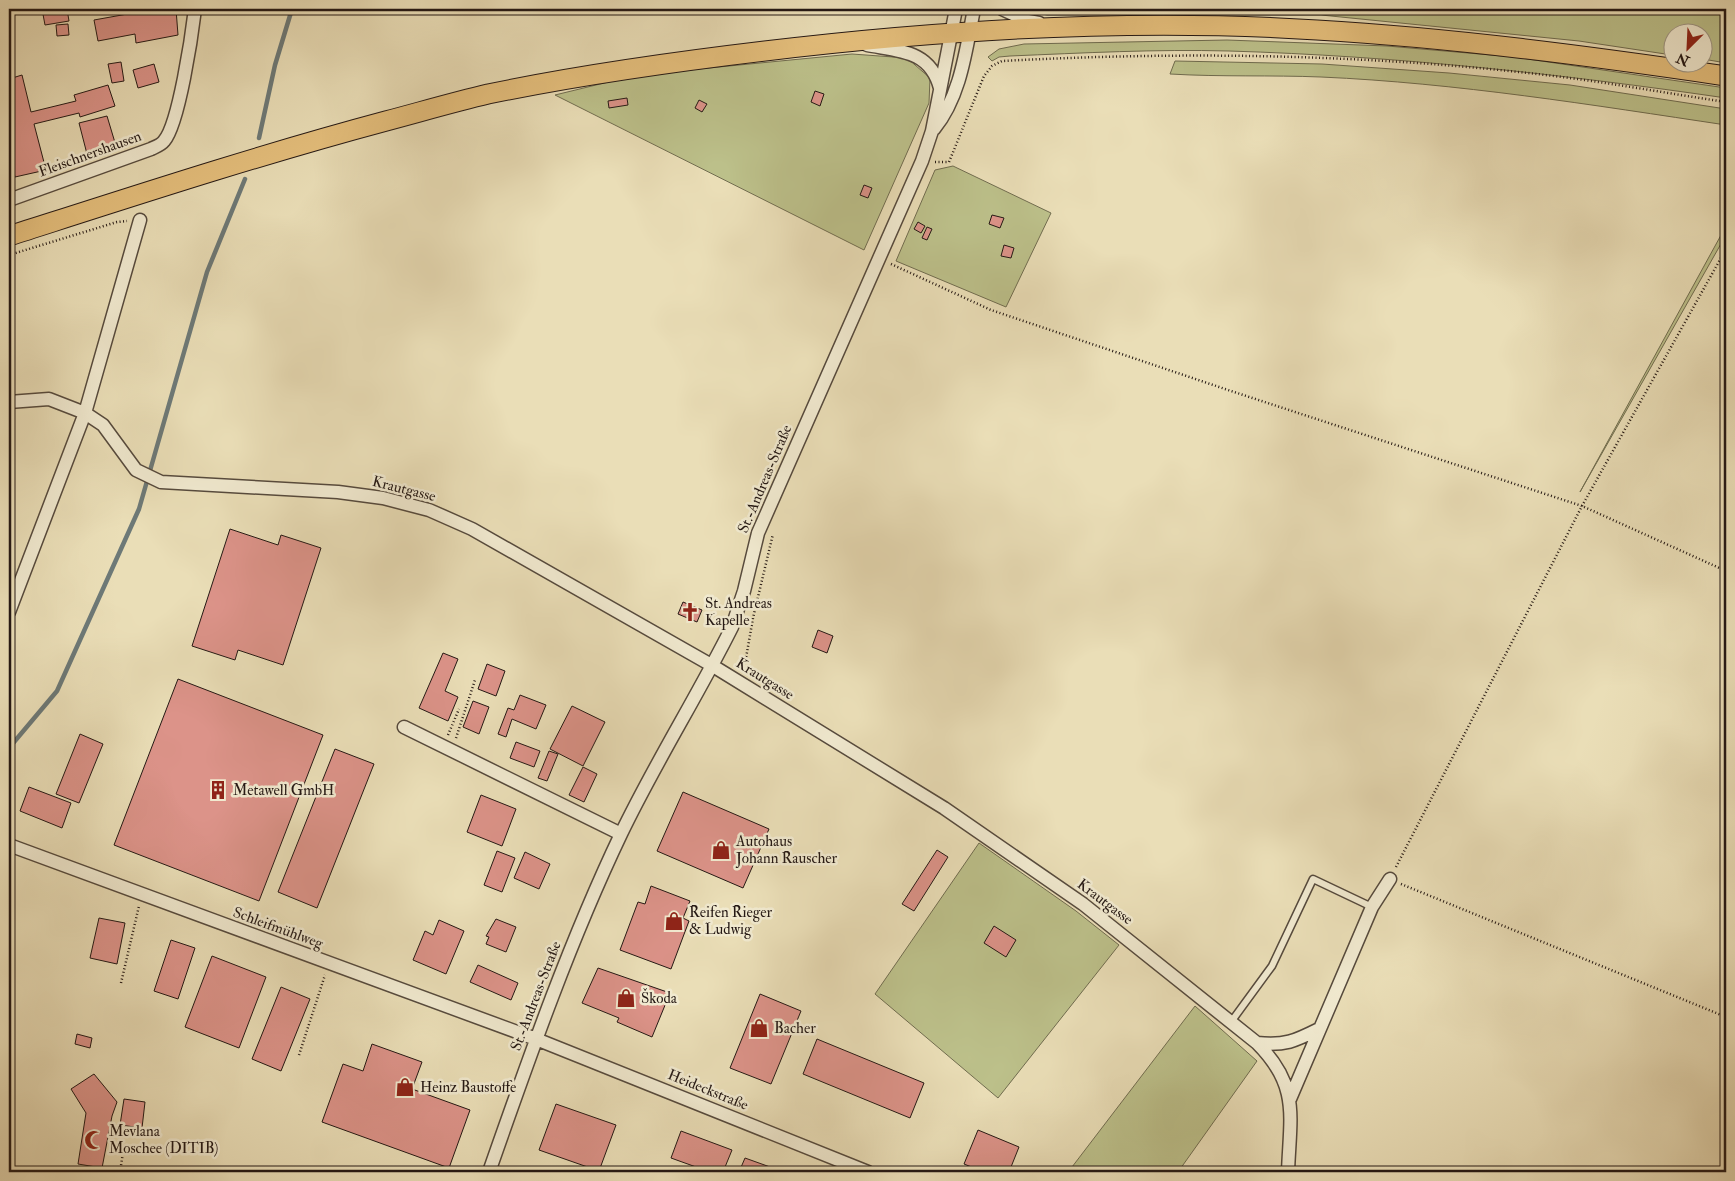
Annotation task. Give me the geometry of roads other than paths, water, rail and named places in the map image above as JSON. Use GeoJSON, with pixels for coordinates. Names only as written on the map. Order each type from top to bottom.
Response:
{"type":"FeatureCollection","features":[{"type":"Feature","properties":{"kind":"main road"},"geometry":{"type":"LineString","coordinates":[[9,236],[318,140],[486,95],[636,67],[847,41],[951,32],[1059,26],[1183,25],[1323,30],[1474,42],[1726,76]]}},
{"type":"Feature","properties":{"kind":"street","name":"Fleischnershausen"},"geometry":{"type":"LineString","coordinates":[[9,200],[151,149],[164,142],[172,128],[192,38],[195,9]]}},
{"type":"Feature","properties":{"kind":"street"},"geometry":{"type":"LineString","coordinates":[[932,131],[956,9]]}},
{"type":"Feature","properties":{"kind":"street"},"geometry":{"type":"LineString","coordinates":[[932,131],[940,121],[956,88],[963,65],[974,9]]}},
{"type":"Feature","properties":{"kind":"street"},"geometry":{"type":"LineString","coordinates":[[1002,9],[1028,21],[1059,26]]}},
{"type":"Feature","properties":{"kind":"street"},"geometry":{"type":"LineString","coordinates":[[847,41],[915,56],[933,69],[940,88]]}},
{"type":"Feature","properties":{"kind":"street","name":"St.-Andreas-Straße"},"geometry":{"type":"LineString","coordinates":[[490,1172],[536,1039],[585,916],[621,834],[713,666],[732,627],[744,591],[758,533],[885,261],[932,131]]}},
{"type":"Feature","properties":{"kind":"street"},"geometry":{"type":"LineString","coordinates":[[9,612],[84,413],[140,220]]}},
{"type":"Feature","properties":{"kind":"street","name":"Krautgasse"},"geometry":{"type":"LineString","coordinates":[[9,402],[50,399],[84,413],[103,425],[136,470],[162,482],[338,492],[383,498],[429,510],[472,529],[713,666],[944,808],[1075,898],[1257,1043],[1272,1058],[1284,1081],[1290,1099],[1288,1172]]}},
{"type":"Feature","properties":{"kind":"street"},"geometry":{"type":"LineString","coordinates":[[404,727],[621,834]]}},
{"type":"Feature","properties":{"kind":"street","name":"Schleifmühlweg"},"geometry":{"type":"LineString","coordinates":[[9,845],[142,896],[536,1039]]}},
{"type":"Feature","properties":{"kind":"street"},"geometry":{"type":"LineString","coordinates":[[1290,1099],[1372,907],[1390,879]]}},
{"type":"Feature","properties":{"kind":"street"},"geometry":{"type":"LineString","coordinates":[[1257,1043],[1277,1045],[1296,1040],[1320,1029]]}},
{"type":"Feature","properties":{"kind":"street","name":"Heideckstraße"},"geometry":{"type":"LineString","coordinates":[[536,1039],[839,1167],[868,1172]]}},
{"type":"Feature","properties":{"kind":"lane"},"geometry":{"type":"LineString","coordinates":[[1231,1022],[1272,966],[1313,879],[1372,907]]}},
{"type":"Feature","properties":{"kind":"waterway"},"geometry":{"type":"LineString","coordinates":[[259,138],[275,65],[292,9]]}},
{"type":"Feature","properties":{"kind":"waterway"},"geometry":{"type":"LineString","coordinates":[[9,748],[57,691],[139,509],[207,272],[245,179]]}},
{"type":"Feature","properties":{"kind":"place","name":"St. Andreas Kapelle"},"geometry":{"type":"Point","coordinates":[690,612]}},
{"type":"Feature","properties":{"kind":"place","name":"Metawell GmbH"},"geometry":{"type":"Point","coordinates":[218,790]}},
{"type":"Feature","properties":{"kind":"place","name":"Autohaus Johann Rauscher"},"geometry":{"type":"Point","coordinates":[721,850]}},
{"type":"Feature","properties":{"kind":"place","name":"Reifen Rieger & Ludwig"},"geometry":{"type":"Point","coordinates":[674,921]}},
{"type":"Feature","properties":{"kind":"place","name":"Škoda"},"geometry":{"type":"Point","coordinates":[626,998]}},
{"type":"Feature","properties":{"kind":"place","name":"Bacher"},"geometry":{"type":"Point","coordinates":[759,1028]}},
{"type":"Feature","properties":{"kind":"place","name":"Heinz Baustoffe"},"geometry":{"type":"Point","coordinates":[405,1087]}},
{"type":"Feature","properties":{"kind":"place","name":"Mevlana Moschee (DITIB)"},"geometry":{"type":"Point","coordinates":[94,1140]}}]}
